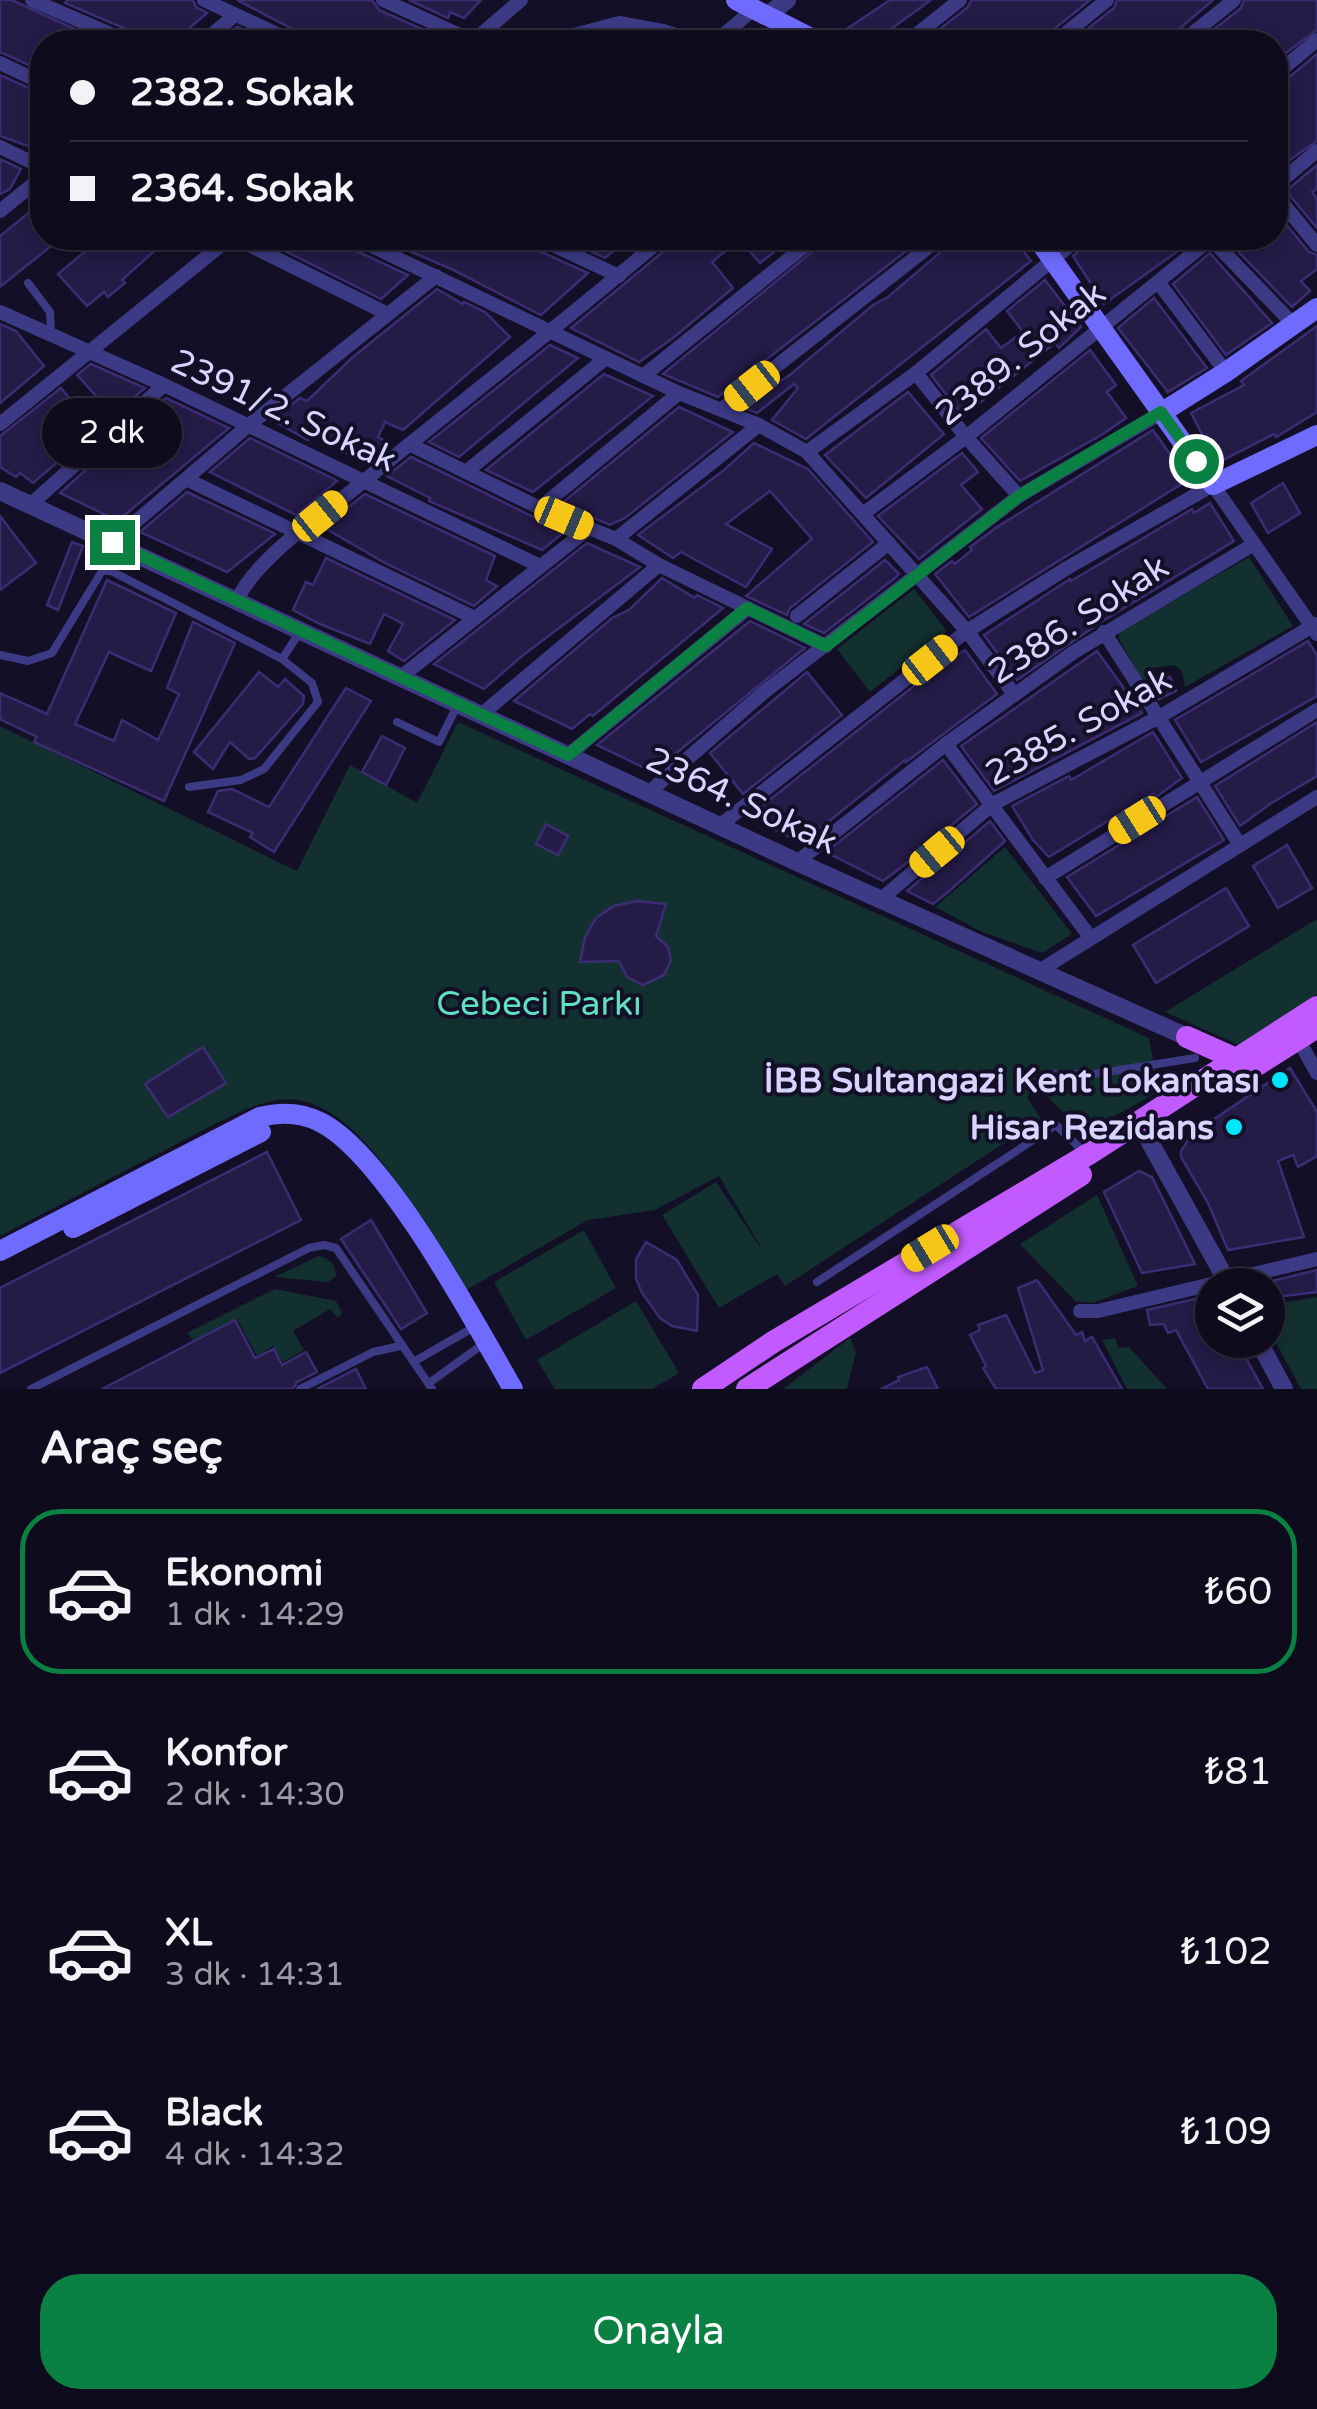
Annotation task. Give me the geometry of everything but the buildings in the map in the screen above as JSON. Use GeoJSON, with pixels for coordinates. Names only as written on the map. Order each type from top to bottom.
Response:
{"type":"FeatureCollection","features":[{"type":"Feature","properties":{"kind":"main road"},"geometry":{"type":"LineString","coordinates":[[753,8],[796,30]]}},
{"type":"Feature","properties":{"kind":"main road"},"geometry":{"type":"LineString","coordinates":[[1045,250],[1212,485],[1317,435]]}},
{"type":"Feature","properties":{"kind":"main road"},"geometry":{"type":"LineString","coordinates":[[1161,412],[1317,308]]}},
{"type":"Feature","properties":{"kind":"main road"},"geometry":{"type":"LineString","coordinates":[[747,1389],[1146,1136],[1317,1006]]}},
{"type":"Feature","properties":{"kind":"main road"},"geometry":{"type":"LineString","coordinates":[[703,1389],[773,1342],[1088,1155],[1186,1092],[1308,1034]]}},
{"type":"Feature","properties":{"kind":"main road"},"geometry":{"type":"LineString","coordinates":[[1186,1092],[1195,1078],[1191,1047],[1244,1063]]}},
{"type":"Feature","properties":{"kind":"main road"},"geometry":{"type":"LineString","coordinates":[[0,1251],[260,1117],[298,1114],[338,1133],[387,1184],[475,1338],[499,1389]]}},
{"type":"Feature","properties":{"kind":"main road"},"geometry":{"type":"LineString","coordinates":[[0,1266],[270,1127],[301,1125],[338,1145],[372,1187],[513,1389]]}},
{"type":"Feature","properties":{"kind":"street"},"geometry":{"type":"LineString","coordinates":[[32,0],[101,30]]}},
{"type":"Feature","properties":{"kind":"street"},"geometry":{"type":"LineString","coordinates":[[204,0],[268,30]]}},
{"type":"Feature","properties":{"kind":"street"},"geometry":{"type":"LineString","coordinates":[[382,0],[446,30]]}},
{"type":"Feature","properties":{"kind":"street"},"geometry":{"type":"LineString","coordinates":[[486,30],[522,0]]}},
{"type":"Feature","properties":{"kind":"street"},"geometry":{"type":"LineString","coordinates":[[728,30],[753,8],[788,0]]}},
{"type":"Feature","properties":{"kind":"street"},"geometry":{"type":"LineString","coordinates":[[921,30],[960,0]]}},
{"type":"Feature","properties":{"kind":"street"},"geometry":{"type":"LineString","coordinates":[[1071,30],[1107,0]]}},
{"type":"Feature","properties":{"kind":"street"},"geometry":{"type":"LineString","coordinates":[[1197,30],[1234,0]]}},
{"type":"Feature","properties":{"kind":"street"},"geometry":{"type":"LineString","coordinates":[[216,30],[234,14]]}},
{"type":"Feature","properties":{"kind":"street"},"geometry":{"type":"LineString","coordinates":[[593,30],[619,23],[658,30]]}},
{"type":"Feature","properties":{"kind":"street"},"geometry":{"type":"LineString","coordinates":[[1288,65],[1317,40]]}},
{"type":"Feature","properties":{"kind":"street"},"geometry":{"type":"LineString","coordinates":[[0,64],[30,78]]}},
{"type":"Feature","properties":{"kind":"street"},"geometry":{"type":"LineString","coordinates":[[0,147],[30,161]]}},
{"type":"Feature","properties":{"kind":"street"},"geometry":{"type":"LineString","coordinates":[[1288,175],[1317,151]]}},
{"type":"Feature","properties":{"kind":"street"},"geometry":{"type":"LineString","coordinates":[[0,211],[30,187]]}},
{"type":"Feature","properties":{"kind":"street"},"geometry":{"type":"LineString","coordinates":[[1288,210],[1317,245]]}},
{"type":"Feature","properties":{"kind":"street"},"geometry":{"type":"LineString","coordinates":[[0,424],[217,250]]}},
{"type":"Feature","properties":{"kind":"street"},"geometry":{"type":"LineString","coordinates":[[257,250],[388,314]]}},
{"type":"Feature","properties":{"kind":"street"},"geometry":{"type":"LineString","coordinates":[[381,250],[679,393],[759,425],[807,452],[967,632],[1014,694]]}},
{"type":"Feature","properties":{"kind":"street"},"geometry":{"type":"LineString","coordinates":[[564,250],[619,276]]}},
{"type":"Feature","properties":{"kind":"street"},"geometry":{"type":"LineString","coordinates":[[237,600],[246,582],[299,534],[650,250]]}},
{"type":"Feature","properties":{"kind":"street"},"geometry":{"type":"LineString","coordinates":[[643,376],[800,250]]}},
{"type":"Feature","properties":{"kind":"street"},"geometry":{"type":"LineString","coordinates":[[723,408],[925,250]]}},
{"type":"Feature","properties":{"kind":"street"},"geometry":{"type":"LineString","coordinates":[[807,452],[916,373],[1064,250]]}},
{"type":"Feature","properties":{"kind":"street","name":"2389. Sokak"},"geometry":{"type":"LineString","coordinates":[[864,513],[966,437],[1197,250]]}},
{"type":"Feature","properties":{"kind":"street"},"geometry":{"type":"LineString","coordinates":[[1222,250],[1294,325]]}},
{"type":"Feature","properties":{"kind":"street"},"geometry":{"type":"LineString","coordinates":[[112,542],[248,425],[436,276]]}},
{"type":"Feature","properties":{"kind":"street"},"geometry":{"type":"LineString","coordinates":[[1158,282],[1226,372]]}},
{"type":"Feature","properties":{"kind":"street","name":"2391/2. Sokak"},"geometry":{"type":"LineString","coordinates":[[0,312],[248,425],[540,566]]}},
{"type":"Feature","properties":{"kind":"street"},"geometry":{"type":"LineString","coordinates":[[467,471],[606,358]]}},
{"type":"Feature","properties":{"kind":"street"},"geometry":{"type":"LineString","coordinates":[[916,373],[1019,496]]}},
{"type":"Feature","properties":{"kind":"street"},"geometry":{"type":"LineString","coordinates":[[30,505],[164,386]]}},
{"type":"Feature","properties":{"kind":"street"},"geometry":{"type":"LineString","coordinates":[[540,508],[679,393]]}},
{"type":"Feature","properties":{"kind":"street"},"geometry":{"type":"LineString","coordinates":[[648,793],[750,705],[1019,496],[1161,412]]}},
{"type":"Feature","properties":{"kind":"street"},"geometry":{"type":"LineString","coordinates":[[616,539],[759,425]]}},
{"type":"Feature","properties":{"kind":"street"},"geometry":{"type":"LineString","coordinates":[[409,444],[540,508],[616,539],[659,565],[826,646]]}},
{"type":"Feature","properties":{"kind":"street"},"geometry":{"type":"LineString","coordinates":[[188,480],[475,618]]}},
{"type":"Feature","properties":{"kind":"street"},"geometry":{"type":"LineString","coordinates":[[719,826],[967,632],[1067,568],[1212,485],[1315,628]]}},
{"type":"Feature","properties":{"kind":"street","name":"2364. Sokak"},"geometry":{"type":"LineString","coordinates":[[0,491],[1039,971],[1191,1047]]}},
{"type":"Feature","properties":{"kind":"street"},"geometry":{"type":"LineString","coordinates":[[402,676],[588,529]]}},
{"type":"Feature","properties":{"kind":"street"},"geometry":{"type":"LineString","coordinates":[[797,616],[889,543]]}},
{"type":"Feature","properties":{"kind":"street","name":"2386. Sokak"},"geometry":{"type":"LineString","coordinates":[[797,862],[1014,694],[1104,632],[1254,544]]}},
{"type":"Feature","properties":{"kind":"street"},"geometry":{"type":"LineString","coordinates":[[482,714],[659,565]]}},
{"type":"Feature","properties":{"kind":"street"},"geometry":{"type":"LineString","coordinates":[[568,755],[747,608]]}},
{"type":"Feature","properties":{"kind":"street","name":"2385. Sokak"},"geometry":{"type":"LineString","coordinates":[[880,900],[993,804],[1159,717],[1315,628]]}},
{"type":"Feature","properties":{"kind":"street"},"geometry":{"type":"LineString","coordinates":[[1104,632],[1240,844]]}},
{"type":"Feature","properties":{"kind":"street"},"geometry":{"type":"LineString","coordinates":[[1045,878],[1317,710]]}},
{"type":"Feature","properties":{"kind":"street"},"geometry":{"type":"LineString","coordinates":[[946,744],[1090,936]]}},
{"type":"Feature","properties":{"kind":"street"},"geometry":{"type":"LineString","coordinates":[[1039,971],[1317,797]]}},
{"type":"Feature","properties":{"kind":"street"},"geometry":{"type":"LineString","coordinates":[[1308,1034],[1317,1073]]}},
{"type":"Feature","properties":{"kind":"street"},"geometry":{"type":"LineString","coordinates":[[1146,1136],[1219,1268]]}},
{"type":"Feature","properties":{"kind":"street"},"geometry":{"type":"LineString","coordinates":[[1282,1268],[1317,1259]]}},
{"type":"Feature","properties":{"kind":"street"},"geometry":{"type":"LineString","coordinates":[[1080,1311],[1098,1311],[1195,1289]]}},
{"type":"Feature","properties":{"kind":"street"},"geometry":{"type":"LineString","coordinates":[[1268,1358],[1284,1389]]}},
{"type":"Feature","properties":{"kind":"lane"},"geometry":{"type":"LineString","coordinates":[[28,283],[50,312],[51,336]]}},
{"type":"Feature","properties":{"kind":"lane"},"geometry":{"type":"LineString","coordinates":[[0,654],[28,661],[52,654],[102,571],[111,571],[282,659],[312,683],[318,702],[264,769],[241,780],[190,786]]}},
{"type":"Feature","properties":{"kind":"lane"},"geometry":{"type":"LineString","coordinates":[[282,659],[301,630]]}},
{"type":"Feature","properties":{"kind":"lane"},"geometry":{"type":"LineString","coordinates":[[397,722],[439,742],[458,704]]}},
{"type":"Feature","properties":{"kind":"lane"},"geometry":{"type":"LineString","coordinates":[[1052,1074],[1094,1074],[1191,1047]]}},
{"type":"Feature","properties":{"kind":"lane"},"geometry":{"type":"LineString","coordinates":[[818,1282],[1056,1125],[1088,1155]]}},
{"type":"Feature","properties":{"kind":"lane"},"geometry":{"type":"LineString","coordinates":[[31,1389],[309,1248],[324,1245],[336,1248],[431,1386],[475,1338]]}},
{"type":"Feature","properties":{"kind":"lane"},"geometry":{"type":"LineString","coordinates":[[415,1361],[475,1338]]}},
{"type":"Feature","properties":{"kind":"lane"},"geometry":{"type":"LineString","coordinates":[[300,1389],[374,1352],[400,1346]]}},
{"type":"Feature","properties":{"kind":"green space"},"geometry":{"type":"Polygon","coordinates":[[[1249,557],[1293,626],[1185,687],[1182,671],[1174,665],[1152,668],[1148,675],[1149,694],[1119,639],[1119,632],[1249,557]]]}},
{"type":"Feature","properties":{"kind":"green space"},"geometry":{"type":"Polygon","coordinates":[[[914,589],[947,631],[870,692],[837,649],[914,589]]]}},
{"type":"Feature","properties":{"kind":"green space","name":"Cebeci Parkı"},"geometry":{"type":"Polygon","coordinates":[[[458,722],[1149,1038],[1159,1091],[1085,1133],[1036,1086],[1027,1097],[1041,1119],[785,1286],[777,1274],[719,1308],[662,1215],[716,1182],[765,1254],[719,1176],[655,1210],[588,1220],[463,1292],[388,1170],[363,1140],[336,1117],[308,1102],[278,1100],[245,1110],[0,1236],[0,726],[297,871],[350,765],[417,803],[458,722]]]}},
{"type":"Feature","properties":{"kind":"green space"},"geometry":{"type":"Polygon","coordinates":[[[1005,847],[1072,934],[1042,953],[982,932],[935,907],[1005,847]]]}},
{"type":"Feature","properties":{"kind":"green space"},"geometry":{"type":"Polygon","coordinates":[[[1317,919],[1317,994],[1239,1045],[1165,1012],[1317,919]]]}},
{"type":"Feature","properties":{"kind":"green space"},"geometry":{"type":"Polygon","coordinates":[[[1097,1195],[1138,1286],[1093,1303],[1075,1301],[1020,1244],[1097,1195]]]}},
{"type":"Feature","properties":{"kind":"green space"},"geometry":{"type":"Polygon","coordinates":[[[584,1230],[616,1288],[526,1340],[494,1282],[584,1230]]]}},
{"type":"Feature","properties":{"kind":"green space"},"geometry":{"type":"Polygon","coordinates":[[[319,1256],[329,1260],[334,1268],[336,1276],[328,1282],[274,1277],[319,1256]]]}},
{"type":"Feature","properties":{"kind":"green space"},"geometry":{"type":"Polygon","coordinates":[[[275,1289],[336,1301],[342,1313],[338,1318],[330,1309],[293,1331],[304,1350],[283,1362],[273,1346],[257,1356],[237,1319],[193,1341],[187,1333],[275,1289]]]}},
{"type":"Feature","properties":{"kind":"green space"},"geometry":{"type":"Polygon","coordinates":[[[1317,1297],[1317,1389],[1301,1389],[1284,1358],[1285,1302],[1317,1297]]]}},
{"type":"Feature","properties":{"kind":"green space"},"geometry":{"type":"Polygon","coordinates":[[[636,1301],[679,1373],[652,1389],[555,1389],[537,1360],[636,1301]]]}},
{"type":"Feature","properties":{"kind":"green space"},"geometry":{"type":"Polygon","coordinates":[[[850,1338],[856,1352],[847,1389],[783,1389],[850,1338]]]}},
{"type":"Feature","properties":{"kind":"green space"},"geometry":{"type":"Polygon","coordinates":[[[1115,1338],[1119,1348],[1129,1347],[1167,1389],[1127,1389],[1102,1340],[1115,1338]]]}},
{"type":"Feature","properties":{"kind":"place","name":"İBB Sultangazi Kent Lokantası"},"geometry":{"type":"Point","coordinates":[1280,1080]}},
{"type":"Feature","properties":{"kind":"place","name":"Hisar Rezidans"},"geometry":{"type":"Point","coordinates":[1234,1127]}},
{"type":"Feature","properties":{"kind":"route"},"geometry":{"type":"LineString","coordinates":[[112,542],[568,755],[747,608],[826,646],[1019,496],[1161,412],[1196,461]]}}]}
